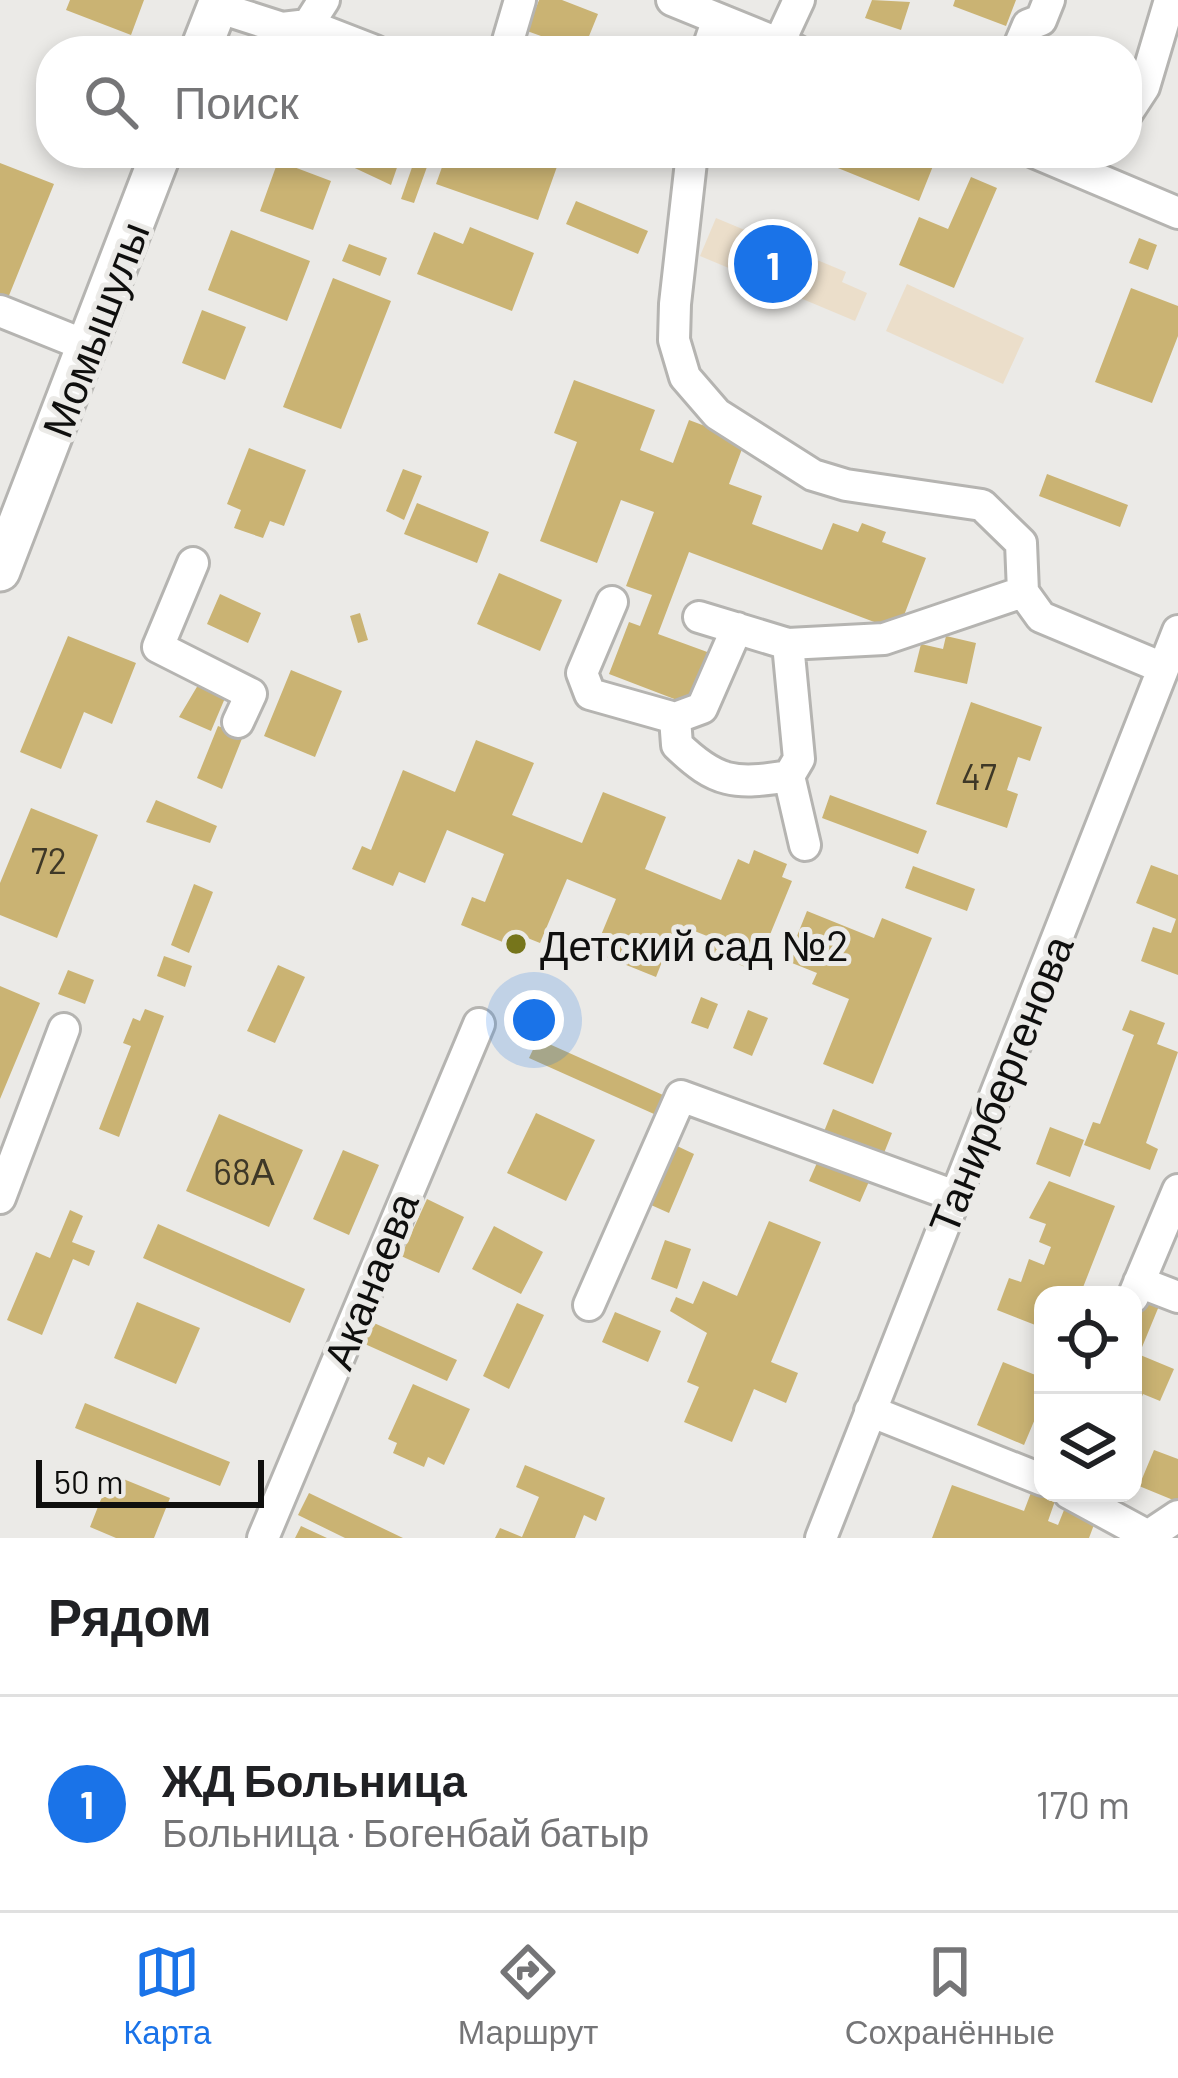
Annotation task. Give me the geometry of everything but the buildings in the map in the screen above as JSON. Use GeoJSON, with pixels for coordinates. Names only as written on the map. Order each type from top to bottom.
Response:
{"type":"FeatureCollection","features":[{"type":"Feature","properties":{"kind":"main road"},"geometry":{"type":"LineString","coordinates":[[206,36],[219,3]]}},
{"type":"Feature","properties":{"kind":"main road","name":"Момышулы"},"geometry":{"type":"LineString","coordinates":[[0,572],[155,168]]}},
{"type":"Feature","properties":{"kind":"street"},"geometry":{"type":"LineString","coordinates":[[509,36],[520,0]]}},
{"type":"Feature","properties":{"kind":"street"},"geometry":{"type":"LineString","coordinates":[[672,0],[760,36]]}},
{"type":"Feature","properties":{"kind":"street"},"geometry":{"type":"LineString","coordinates":[[791,36],[799,0]]}},
{"type":"Feature","properties":{"kind":"street"},"geometry":{"type":"LineString","coordinates":[[1024,36],[1028,25],[1041,20],[1049,0]]}},
{"type":"Feature","properties":{"kind":"street"},"geometry":{"type":"LineString","coordinates":[[1142,90],[1170,0]]}},
{"type":"Feature","properties":{"kind":"street"},"geometry":{"type":"LineString","coordinates":[[219,3],[282,28],[316,13],[352,36]]}},
{"type":"Feature","properties":{"kind":"street"},"geometry":{"type":"LineString","coordinates":[[712,36],[718,19]]}},
{"type":"Feature","properties":{"kind":"street"},"geometry":{"type":"LineString","coordinates":[[690,168],[675,322],[685,377],[717,414],[813,475],[845,485],[982,505],[1021,543],[1023,592],[1041,617],[1163,668]]}},
{"type":"Feature","properties":{"kind":"street"},"geometry":{"type":"LineString","coordinates":[[1103,168],[1178,213]]}},
{"type":"Feature","properties":{"kind":"street"},"geometry":{"type":"LineString","coordinates":[[0,311],[87,346]]}},
{"type":"Feature","properties":{"kind":"street"},"geometry":{"type":"LineString","coordinates":[[193,563],[158,647],[251,694],[238,722]]}},
{"type":"Feature","properties":{"kind":"street"},"geometry":{"type":"LineString","coordinates":[[699,617],[788,644],[884,639],[1023,592]]}},
{"type":"Feature","properties":{"kind":"street"},"geometry":{"type":"LineString","coordinates":[[612,602],[582,673],[590,694],[675,718],[702,708],[737,628]]}},
{"type":"Feature","properties":{"kind":"street","name":"Танирбергенова"},"geometry":{"type":"LineString","coordinates":[[821,1538],[1178,631]]}},
{"type":"Feature","properties":{"kind":"street"},"geometry":{"type":"LineString","coordinates":[[788,644],[799,759],[790,776],[805,845]]}},
{"type":"Feature","properties":{"kind":"street"},"geometry":{"type":"LineString","coordinates":[[675,718],[677,745],[707,775],[760,781],[790,776]]}},
{"type":"Feature","properties":{"kind":"street","name":"Аканаева"},"geometry":{"type":"LineString","coordinates":[[263,1538],[479,1024]]}},
{"type":"Feature","properties":{"kind":"street"},"geometry":{"type":"LineString","coordinates":[[0,1198],[15,1115],[64,1030]]}},
{"type":"Feature","properties":{"kind":"street"},"geometry":{"type":"LineString","coordinates":[[589,1305],[682,1096],[955,1196]]}},
{"type":"Feature","properties":{"kind":"street"},"geometry":{"type":"LineString","coordinates":[[1138,1286],[1177,1193]]}},
{"type":"Feature","properties":{"kind":"street"},"geometry":{"type":"LineString","coordinates":[[1142,1291],[1178,1297]]}},
{"type":"Feature","properties":{"kind":"street"},"geometry":{"type":"LineString","coordinates":[[870,1411],[1034,1476]]}},
{"type":"Feature","properties":{"kind":"street"},"geometry":{"type":"LineString","coordinates":[[1086,1502],[1148,1536],[1178,1516]]}},
{"type":"Feature","properties":{"kind":"shaded area"},"geometry":{"type":"Polygon","coordinates":[[[716,218],[846,272],[842,282],[867,293],[855,321],[700,256],[716,218]]]}},
{"type":"Feature","properties":{"kind":"shaded area"},"geometry":{"type":"Polygon","coordinates":[[[907,284],[1024,338],[1003,384],[886,331],[907,284]]]}},
{"type":"Feature","properties":{"kind":"place","name":"ЖД Больница"},"geometry":{"type":"Point","coordinates":[773,264]}},
{"type":"Feature","properties":{"kind":"place","name":"Детский сад №2"},"geometry":{"type":"Point","coordinates":[516,944]}}]}
